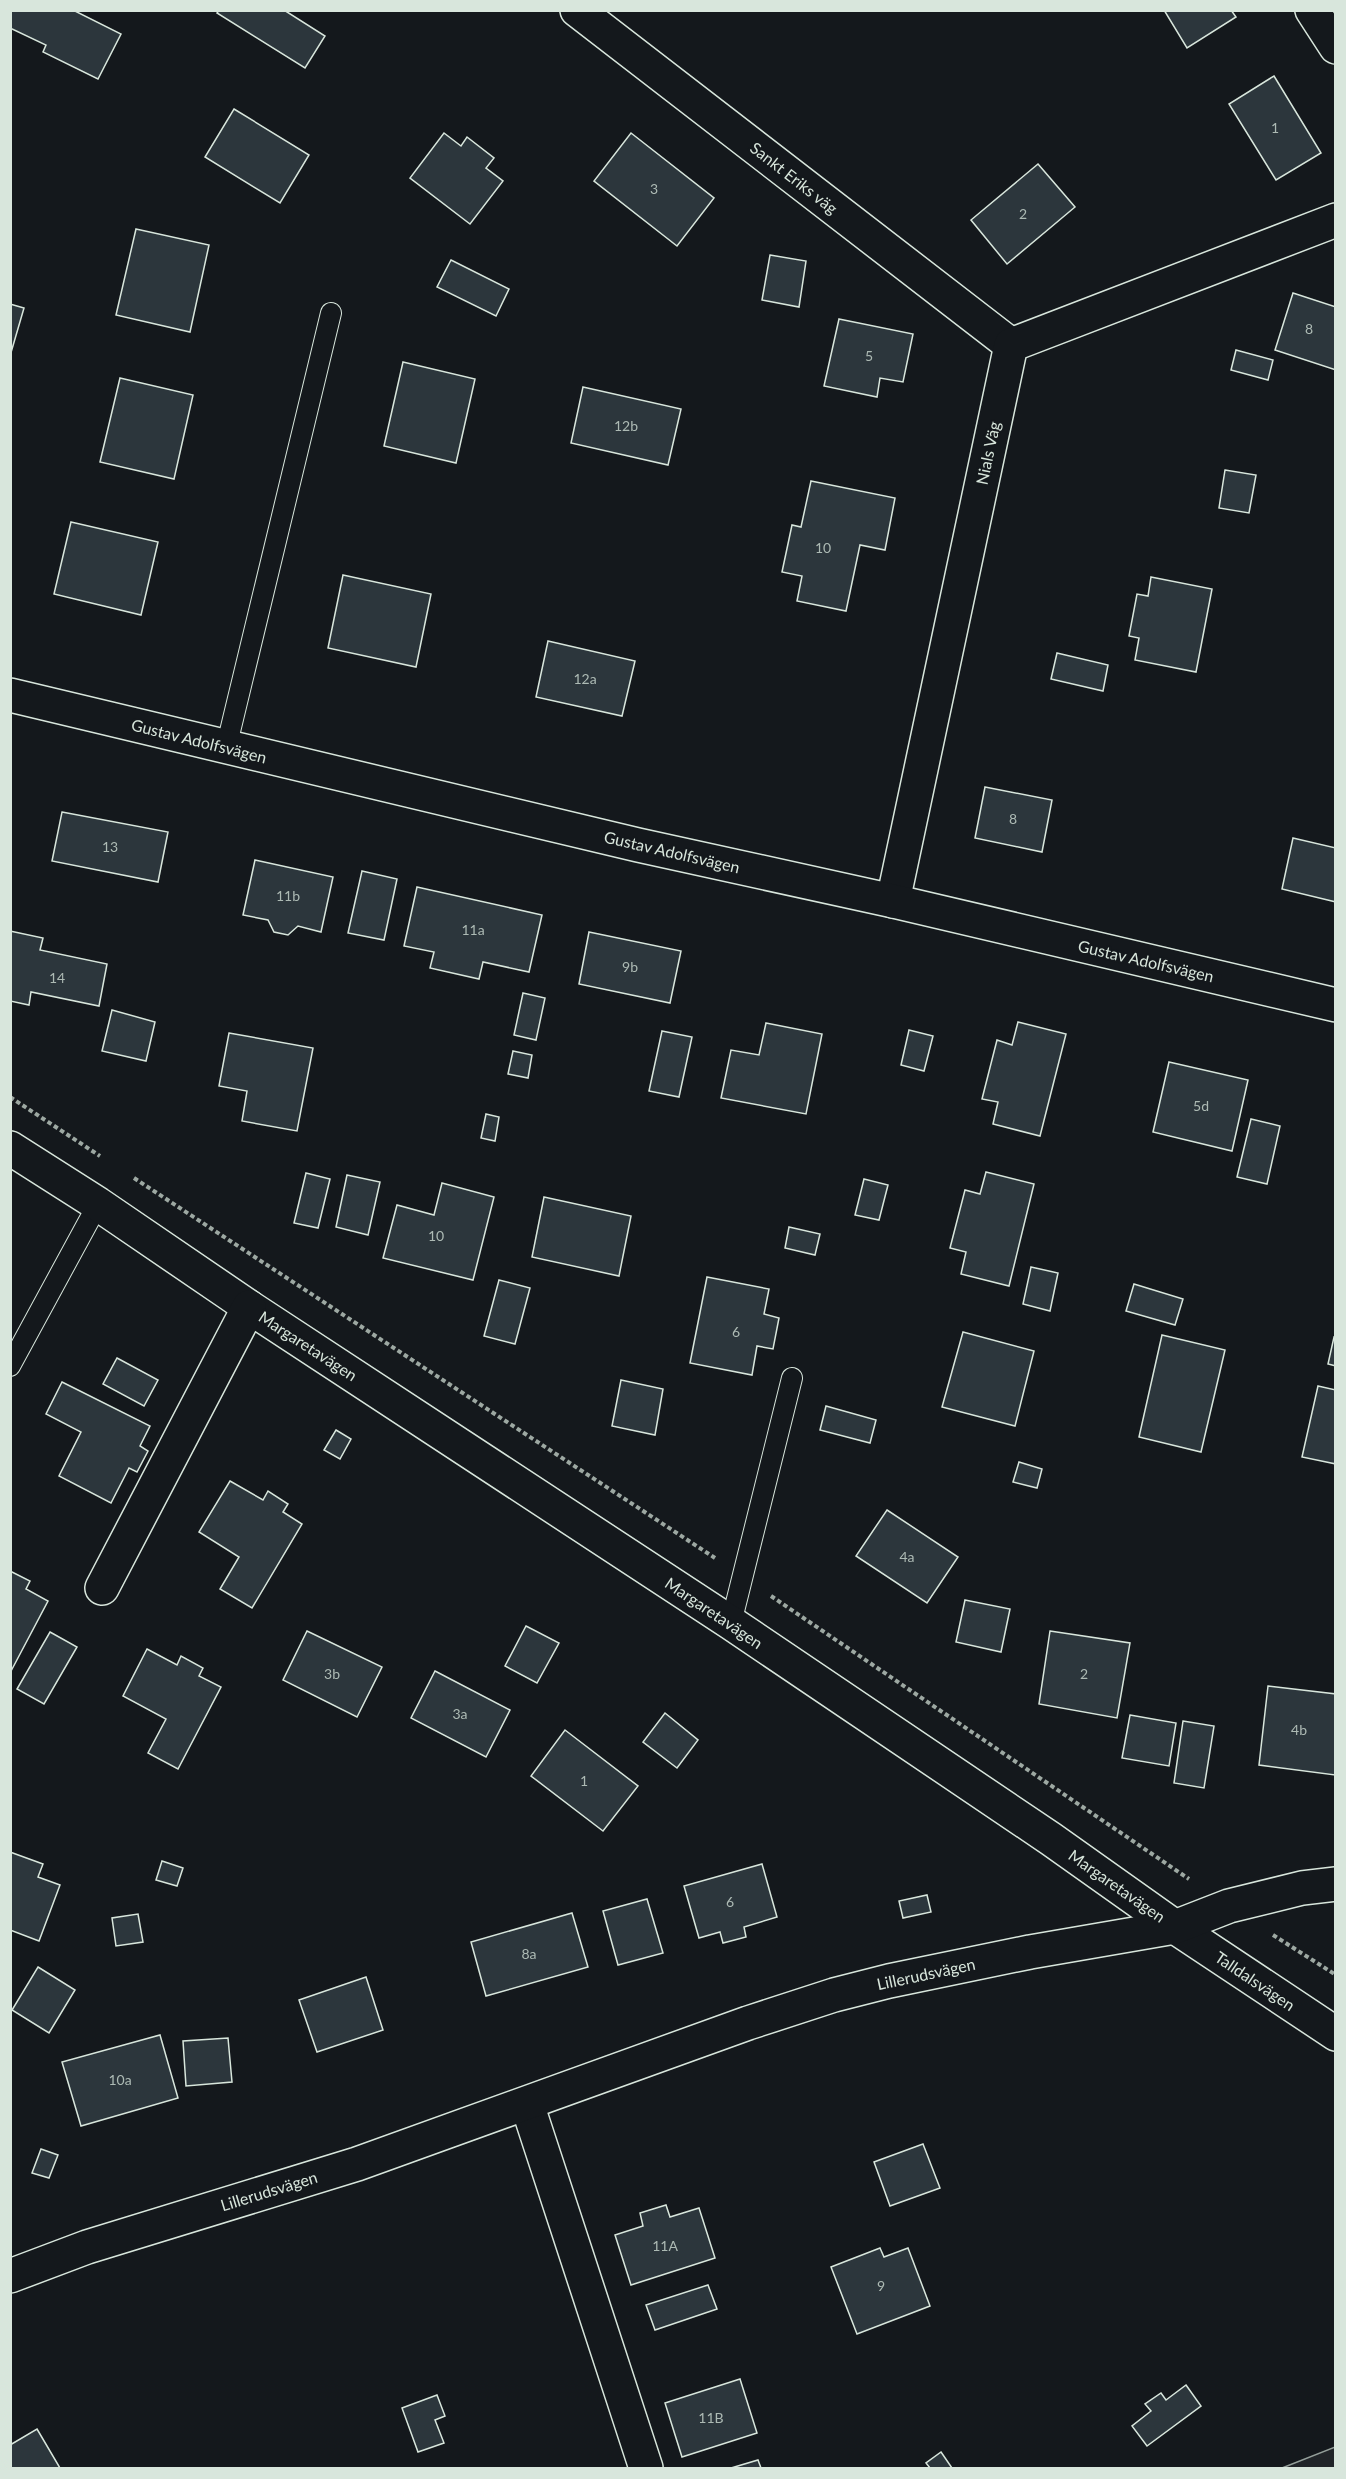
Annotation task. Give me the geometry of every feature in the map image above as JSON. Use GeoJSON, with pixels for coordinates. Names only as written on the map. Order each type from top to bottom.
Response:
{"type":"FeatureCollection","features":[{"type":"Feature","properties":{"kind":"street","name":"Sankt Eriks väg"},"geometry":{"type":"LineString","coordinates":[[576,10],[1011,345]]}},
{"type":"Feature","properties":{"kind":"street"},"geometry":{"type":"LineString","coordinates":[[1312,10],[1335,47]]}},
{"type":"Feature","properties":{"kind":"street"},"geometry":{"type":"LineString","coordinates":[[1011,345],[1335,220]]}},
{"type":"Feature","properties":{"kind":"street","name":"Nials Väg"},"geometry":{"type":"LineString","coordinates":[[893,901],[1011,345]]}},
{"type":"Feature","properties":{"kind":"street","name":"Gustav Adolfsvägen"},"geometry":{"type":"LineString","coordinates":[[10,695],[626,842],[893,901],[1335,1005]]}},
{"type":"Feature","properties":{"kind":"street","name":"Margaretavägen"},"geometry":{"type":"LineString","coordinates":[[10,1149],[98,1204],[249,1307],[731,1623],[1051,1839],[1175,1927]]}},
{"type":"Feature","properties":{"kind":"street","name":"Margaretavägen"},"geometry":{"type":"LineString","coordinates":[[102,1588],[249,1307]]}},
{"type":"Feature","properties":{"kind":"street","name":"Lillerudsvägen"},"geometry":{"type":"LineString","coordinates":[[10,2276],[87,2247],[357,2164],[748,2023],[834,1995],[1018,1954],[1175,1927],[1229,1906],[1302,1888],[1335,1884]]}},
{"type":"Feature","properties":{"kind":"street","name":"Talldalsvägen"},"geometry":{"type":"LineString","coordinates":[[1175,1927],[1335,2034]]}},
{"type":"Feature","properties":{"kind":"street"},"geometry":{"type":"LineString","coordinates":[[527,2104],[646,2469]]}},
{"type":"Feature","properties":{"kind":"lane"},"geometry":{"type":"LineString","coordinates":[[226,748],[330,313]]}},
{"type":"Feature","properties":{"kind":"lane"},"geometry":{"type":"LineString","coordinates":[[10,1366],[98,1204]]}},
{"type":"Feature","properties":{"kind":"lane"},"geometry":{"type":"LineString","coordinates":[[731,1623],[792,1378]]}},
{"type":"Feature","properties":{"kind":"path"},"geometry":{"type":"LineString","coordinates":[[10,1097],[103,1158]]}},
{"type":"Feature","properties":{"kind":"path"},"geometry":{"type":"LineString","coordinates":[[133,1177],[743,1577],[1229,1906],[1335,1975]]}},
{"type":"Feature","properties":{"kind":"shaded area"},"geometry":{"type":"Polygon","coordinates":[[[1335,2447],[1335,2468],[1282,2468],[1335,2447]]]}},
{"type":"Feature","properties":{"kind":"building"},"geometry":{"type":"Polygon","coordinates":[[[10,10],[73,10],[121,34],[98,79],[43,52],[46,45],[10,28],[10,10]]]}},
{"type":"Feature","properties":{"kind":"building"},"geometry":{"type":"Polygon","coordinates":[[[219,10],[284,10],[325,36],[305,68],[217,13],[219,10]]]}},
{"type":"Feature","properties":{"kind":"building"},"geometry":{"type":"Polygon","coordinates":[[[1164,10],[1231,10],[1236,17],[1187,48],[1164,10]]]}},
{"type":"Feature","properties":{"kind":"building"},"geometry":{"type":"Polygon","coordinates":[[[1274,76],[1321,153],[1276,180],[1229,104],[1274,76]]]}},
{"type":"Feature","properties":{"kind":"building"},"geometry":{"type":"Polygon","coordinates":[[[234,109],[309,155],[280,203],[205,157],[234,109]]]}},
{"type":"Feature","properties":{"kind":"building"},"geometry":{"type":"Polygon","coordinates":[[[444,133],[461,146],[467,137],[494,158],[486,168],[503,181],[470,224],[410,178],[444,133]]]}},
{"type":"Feature","properties":{"kind":"building"},"geometry":{"type":"Polygon","coordinates":[[[631,133],[714,198],[677,246],[594,181],[631,133]]]}},
{"type":"Feature","properties":{"kind":"building"},"geometry":{"type":"Polygon","coordinates":[[[1038,164],[1075,207],[1007,264],[971,220],[1038,164]]]}},
{"type":"Feature","properties":{"kind":"building"},"geometry":{"type":"Polygon","coordinates":[[[136,229],[209,245],[190,332],[116,315],[136,229]]]}},
{"type":"Feature","properties":{"kind":"building"},"geometry":{"type":"Polygon","coordinates":[[[770,255],[806,261],[799,307],[762,300],[770,255]]]}},
{"type":"Feature","properties":{"kind":"building"},"geometry":{"type":"Polygon","coordinates":[[[451,260],[509,289],[496,316],[437,287],[451,260]]]}},
{"type":"Feature","properties":{"kind":"building"},"geometry":{"type":"Polygon","coordinates":[[[1293,293],[1336,307],[1336,370],[1275,350],[1293,293]]]}},
{"type":"Feature","properties":{"kind":"building"},"geometry":{"type":"Polygon","coordinates":[[[10,304],[24,308],[10,356],[10,304]]]}},
{"type":"Feature","properties":{"kind":"building"},"geometry":{"type":"Polygon","coordinates":[[[839,319],[913,334],[903,382],[880,378],[877,397],[824,386],[839,319]]]}},
{"type":"Feature","properties":{"kind":"building"},"geometry":{"type":"Polygon","coordinates":[[[1236,350],[1273,360],[1268,380],[1231,370],[1236,350]]]}},
{"type":"Feature","properties":{"kind":"building"},"geometry":{"type":"Polygon","coordinates":[[[403,362],[475,379],[456,463],[384,446],[403,362]]]}},
{"type":"Feature","properties":{"kind":"building"},"geometry":{"type":"Polygon","coordinates":[[[120,378],[193,395],[174,479],[100,462],[120,378]]]}},
{"type":"Feature","properties":{"kind":"building"},"geometry":{"type":"Polygon","coordinates":[[[583,387],[681,409],[668,465],[571,443],[583,387]]]}},
{"type":"Feature","properties":{"kind":"building"},"geometry":{"type":"Polygon","coordinates":[[[1225,470],[1256,475],[1249,513],[1219,508],[1225,470]]]}},
{"type":"Feature","properties":{"kind":"building"},"geometry":{"type":"Polygon","coordinates":[[[811,481],[895,498],[885,550],[860,545],[846,611],[797,601],[802,576],[782,572],[792,525],[801,527],[811,481]]]}},
{"type":"Feature","properties":{"kind":"building"},"geometry":{"type":"Polygon","coordinates":[[[71,522],[158,542],[141,615],[54,594],[71,522]]]}},
{"type":"Feature","properties":{"kind":"building"},"geometry":{"type":"Polygon","coordinates":[[[343,575],[431,594],[416,667],[328,648],[343,575]]]}},
{"type":"Feature","properties":{"kind":"building"},"geometry":{"type":"Polygon","coordinates":[[[1151,577],[1212,589],[1196,672],[1135,660],[1139,638],[1129,636],[1137,594],[1148,596],[1151,577]]]}},
{"type":"Feature","properties":{"kind":"building"},"geometry":{"type":"Polygon","coordinates":[[[548,641],[635,661],[622,716],[536,697],[548,641]]]}},
{"type":"Feature","properties":{"kind":"building"},"geometry":{"type":"Polygon","coordinates":[[[1057,653],[1108,665],[1103,691],[1051,679],[1057,653]]]}},
{"type":"Feature","properties":{"kind":"building"},"geometry":{"type":"Polygon","coordinates":[[[985,787],[1052,800],[1042,852],[975,838],[985,787]]]}},
{"type":"Feature","properties":{"kind":"building"},"geometry":{"type":"Polygon","coordinates":[[[62,812],[168,832],[158,882],[52,861],[62,812]]]}},
{"type":"Feature","properties":{"kind":"building"},"geometry":{"type":"Polygon","coordinates":[[[1293,838],[1336,848],[1336,902],[1282,889],[1293,838]]]}},
{"type":"Feature","properties":{"kind":"building"},"geometry":{"type":"Polygon","coordinates":[[[255,860],[333,877],[321,932],[298,926],[288,935],[274,932],[268,920],[243,915],[255,860]]]}},
{"type":"Feature","properties":{"kind":"building"},"geometry":{"type":"Polygon","coordinates":[[[362,871],[397,879],[384,940],[348,933],[362,871]]]}},
{"type":"Feature","properties":{"kind":"building"},"geometry":{"type":"Polygon","coordinates":[[[417,887],[542,915],[529,972],[483,962],[479,979],[430,968],[434,952],[404,946],[417,887]]]}},
{"type":"Feature","properties":{"kind":"building"},"geometry":{"type":"Polygon","coordinates":[[[10,931],[43,938],[40,950],[107,964],[99,1006],[31,992],[29,1005],[10,1001],[10,931]]]}},
{"type":"Feature","properties":{"kind":"building"},"geometry":{"type":"Polygon","coordinates":[[[589,932],[681,951],[670,1003],[579,984],[589,932]]]}},
{"type":"Feature","properties":{"kind":"building"},"geometry":{"type":"Polygon","coordinates":[[[523,993],[545,998],[536,1040],[514,1035],[523,993]]]}},
{"type":"Feature","properties":{"kind":"building"},"geometry":{"type":"Polygon","coordinates":[[[112,1010],[155,1022],[146,1061],[102,1051],[112,1010]]]}},
{"type":"Feature","properties":{"kind":"building"},"geometry":{"type":"Polygon","coordinates":[[[1018,1022],[1066,1034],[1040,1136],[993,1124],[998,1102],[982,1099],[997,1040],[1012,1045],[1018,1022]]]}},
{"type":"Feature","properties":{"kind":"building"},"geometry":{"type":"Polygon","coordinates":[[[766,1023],[822,1034],[806,1114],[721,1098],[731,1050],[759,1055],[766,1023]]]}},
{"type":"Feature","properties":{"kind":"building"},"geometry":{"type":"Polygon","coordinates":[[[909,1030],[933,1036],[924,1071],[901,1065],[909,1030]]]}},
{"type":"Feature","properties":{"kind":"building"},"geometry":{"type":"Polygon","coordinates":[[[662,1031],[692,1037],[679,1097],[649,1091],[662,1031]]]}},
{"type":"Feature","properties":{"kind":"building"},"geometry":{"type":"Polygon","coordinates":[[[229,1033],[313,1048],[297,1131],[242,1121],[247,1091],[219,1086],[229,1033]]]}},
{"type":"Feature","properties":{"kind":"building"},"geometry":{"type":"Polygon","coordinates":[[[513,1051],[532,1055],[528,1078],[508,1074],[513,1051]]]}},
{"type":"Feature","properties":{"kind":"building"},"geometry":{"type":"Polygon","coordinates":[[[1169,1062],[1248,1080],[1232,1151],[1153,1132],[1169,1062]]]}},
{"type":"Feature","properties":{"kind":"building"},"geometry":{"type":"Polygon","coordinates":[[[486,1114],[499,1117],[495,1141],[481,1138],[486,1114]]]}},
{"type":"Feature","properties":{"kind":"building"},"geometry":{"type":"Polygon","coordinates":[[[1251,1119],[1280,1126],[1267,1184],[1237,1177],[1251,1119]]]}},
{"type":"Feature","properties":{"kind":"building"},"geometry":{"type":"Polygon","coordinates":[[[986,1172],[1034,1184],[1009,1286],[961,1274],[966,1252],[950,1248],[965,1190],[980,1194],[986,1172]]]}},
{"type":"Feature","properties":{"kind":"building"},"geometry":{"type":"Polygon","coordinates":[[[306,1173],[330,1179],[318,1228],[294,1223],[306,1173]]]}},
{"type":"Feature","properties":{"kind":"building"},"geometry":{"type":"Polygon","coordinates":[[[347,1175],[380,1182],[368,1235],[336,1227],[347,1175]]]}},
{"type":"Feature","properties":{"kind":"building"},"geometry":{"type":"Polygon","coordinates":[[[864,1179],[888,1185],[879,1220],[855,1215],[864,1179]]]}},
{"type":"Feature","properties":{"kind":"building"},"geometry":{"type":"Polygon","coordinates":[[[442,1183],[494,1197],[473,1280],[383,1258],[397,1205],[434,1215],[442,1183]]]}},
{"type":"Feature","properties":{"kind":"building"},"geometry":{"type":"Polygon","coordinates":[[[544,1197],[631,1216],[619,1276],[532,1257],[544,1197]]]}},
{"type":"Feature","properties":{"kind":"building"},"geometry":{"type":"Polygon","coordinates":[[[789,1227],[820,1234],[815,1255],[785,1248],[789,1227]]]}},
{"type":"Feature","properties":{"kind":"building"},"geometry":{"type":"Polygon","coordinates":[[[1031,1267],[1058,1273],[1050,1311],[1023,1304],[1031,1267]]]}},
{"type":"Feature","properties":{"kind":"building"},"geometry":{"type":"Polygon","coordinates":[[[707,1277],[769,1289],[764,1314],[779,1318],[773,1349],[757,1346],[752,1375],[690,1363],[707,1277]]]}},
{"type":"Feature","properties":{"kind":"building"},"geometry":{"type":"Polygon","coordinates":[[[499,1280],[530,1288],[515,1344],[484,1336],[499,1280]]]}},
{"type":"Feature","properties":{"kind":"building"},"geometry":{"type":"Polygon","coordinates":[[[1134,1284],[1183,1299],[1175,1325],[1126,1311],[1134,1284]]]}},
{"type":"Feature","properties":{"kind":"building"},"geometry":{"type":"Polygon","coordinates":[[[963,1332],[1034,1351],[1015,1426],[942,1407],[963,1332]]]}},
{"type":"Feature","properties":{"kind":"building"},"geometry":{"type":"Polygon","coordinates":[[[1162,1335],[1225,1350],[1201,1452],[1139,1437],[1162,1335]]]}},
{"type":"Feature","properties":{"kind":"building"},"geometry":{"type":"Polygon","coordinates":[[[1334,1337],[1336,1338],[1336,1366],[1328,1364],[1334,1337]]]}},
{"type":"Feature","properties":{"kind":"building"},"geometry":{"type":"Polygon","coordinates":[[[117,1358],[158,1380],[144,1406],[103,1384],[117,1358]]]}},
{"type":"Feature","properties":{"kind":"building"},"geometry":{"type":"Polygon","coordinates":[[[621,1380],[663,1389],[655,1435],[612,1426],[621,1380]]]}},
{"type":"Feature","properties":{"kind":"building"},"geometry":{"type":"Polygon","coordinates":[[[62,1382],[150,1426],[140,1446],[148,1451],[137,1472],[129,1468],[111,1503],[59,1476],[81,1432],[46,1414],[62,1382]]]}},
{"type":"Feature","properties":{"kind":"building"},"geometry":{"type":"Polygon","coordinates":[[[1318,1386],[1336,1390],[1336,1464],[1302,1457],[1318,1386]]]}},
{"type":"Feature","properties":{"kind":"building"},"geometry":{"type":"Polygon","coordinates":[[[826,1406],[876,1420],[870,1443],[820,1430],[826,1406]]]}},
{"type":"Feature","properties":{"kind":"building"},"geometry":{"type":"Polygon","coordinates":[[[336,1430],[351,1439],[340,1459],[324,1450],[336,1430]]]}},
{"type":"Feature","properties":{"kind":"building"},"geometry":{"type":"Polygon","coordinates":[[[1019,1462],[1042,1469],[1037,1488],[1013,1482],[1019,1462]]]}},
{"type":"Feature","properties":{"kind":"building"},"geometry":{"type":"Polygon","coordinates":[[[230,1481],[263,1500],[268,1491],[288,1504],[283,1512],[302,1524],[252,1608],[220,1589],[239,1557],[199,1532],[230,1481]]]}},
{"type":"Feature","properties":{"kind":"building"},"geometry":{"type":"Polygon","coordinates":[[[887,1510],[958,1557],[927,1603],[856,1556],[887,1510]]]}},
{"type":"Feature","properties":{"kind":"building"},"geometry":{"type":"Polygon","coordinates":[[[10,1571],[30,1581],[26,1589],[48,1601],[10,1673],[10,1571]]]}},
{"type":"Feature","properties":{"kind":"building"},"geometry":{"type":"Polygon","coordinates":[[[965,1600],[1010,1609],[1001,1652],[956,1642],[965,1600]]]}},
{"type":"Feature","properties":{"kind":"building"},"geometry":{"type":"Polygon","coordinates":[[[526,1626],[559,1643],[537,1683],[505,1666],[526,1626]]]}},
{"type":"Feature","properties":{"kind":"building"},"geometry":{"type":"Polygon","coordinates":[[[307,1631],[382,1667],[357,1717],[283,1680],[307,1631]]]}},
{"type":"Feature","properties":{"kind":"building"},"geometry":{"type":"Polygon","coordinates":[[[1050,1631],[1130,1643],[1117,1718],[1039,1704],[1050,1631]]]}},
{"type":"Feature","properties":{"kind":"building"},"geometry":{"type":"Polygon","coordinates":[[[50,1632],[77,1647],[44,1704],[17,1689],[50,1632]]]}},
{"type":"Feature","properties":{"kind":"building"},"geometry":{"type":"Polygon","coordinates":[[[147,1649],[177,1665],[181,1656],[203,1668],[199,1676],[221,1687],[178,1769],[148,1753],[166,1719],[123,1696],[147,1649]]]}},
{"type":"Feature","properties":{"kind":"building"},"geometry":{"type":"Polygon","coordinates":[[[435,1671],[510,1710],[486,1757],[411,1718],[435,1671]]]}},
{"type":"Feature","properties":{"kind":"building"},"geometry":{"type":"Polygon","coordinates":[[[1268,1686],[1336,1694],[1335,1775],[1259,1765],[1268,1686]]]}},
{"type":"Feature","properties":{"kind":"building"},"geometry":{"type":"Polygon","coordinates":[[[665,1713],[698,1740],[677,1768],[643,1742],[665,1713]]]}},
{"type":"Feature","properties":{"kind":"building"},"geometry":{"type":"Polygon","coordinates":[[[1130,1715],[1176,1723],[1169,1766],[1122,1758],[1130,1715]]]}},
{"type":"Feature","properties":{"kind":"building"},"geometry":{"type":"Polygon","coordinates":[[[1183,1721],[1214,1726],[1204,1788],[1174,1783],[1183,1721]]]}},
{"type":"Feature","properties":{"kind":"building"},"geometry":{"type":"Polygon","coordinates":[[[565,1730],[638,1786],[603,1831],[531,1776],[565,1730]]]}},
{"type":"Feature","properties":{"kind":"building"},"geometry":{"type":"Polygon","coordinates":[[[10,1852],[43,1864],[38,1877],[60,1885],[39,1941],[10,1930],[10,1852]]]}},
{"type":"Feature","properties":{"kind":"building"},"geometry":{"type":"Polygon","coordinates":[[[162,1861],[183,1868],[177,1886],[156,1880],[162,1861]]]}},
{"type":"Feature","properties":{"kind":"building"},"geometry":{"type":"Polygon","coordinates":[[[762,1864],[777,1917],[744,1927],[746,1937],[723,1943],[720,1932],[699,1938],[684,1886],[762,1864]]]}},
{"type":"Feature","properties":{"kind":"building"},"geometry":{"type":"Polygon","coordinates":[[[927,1895],[931,1912],[903,1918],[899,1901],[927,1895]]]}},
{"type":"Feature","properties":{"kind":"building"},"geometry":{"type":"Polygon","coordinates":[[[647,1899],[663,1953],[618,1965],[603,1911],[647,1899]]]}},
{"type":"Feature","properties":{"kind":"building"},"geometry":{"type":"Polygon","coordinates":[[[572,1913],[588,1967],[486,1996],[471,1942],[572,1913]]]}},
{"type":"Feature","properties":{"kind":"building"},"geometry":{"type":"Polygon","coordinates":[[[138,1914],[143,1942],[116,1946],[112,1918],[138,1914]]]}},
{"type":"Feature","properties":{"kind":"building"},"geometry":{"type":"Polygon","coordinates":[[[38,1967],[75,1990],[49,2033],[12,2010],[38,1967]]]}},
{"type":"Feature","properties":{"kind":"building"},"geometry":{"type":"Polygon","coordinates":[[[366,1977],[383,2030],[317,2052],[299,2000],[366,1977]]]}},
{"type":"Feature","properties":{"kind":"building"},"geometry":{"type":"Polygon","coordinates":[[[160,2035],[178,2098],[81,2126],[62,2062],[160,2035]]]}},
{"type":"Feature","properties":{"kind":"building"},"geometry":{"type":"Polygon","coordinates":[[[228,2038],[232,2082],[186,2086],[183,2041],[228,2038]]]}},
{"type":"Feature","properties":{"kind":"building"},"geometry":{"type":"Polygon","coordinates":[[[923,2144],[940,2188],[890,2206],[874,2162],[923,2144]]]}},
{"type":"Feature","properties":{"kind":"building"},"geometry":{"type":"Polygon","coordinates":[[[41,2149],[58,2155],[49,2178],[32,2173],[41,2149]]]}},
{"type":"Feature","properties":{"kind":"building"},"geometry":{"type":"Polygon","coordinates":[[[666,2205],[670,2217],[699,2208],[715,2258],[631,2285],[615,2235],[643,2226],[640,2213],[666,2205]]]}},
{"type":"Feature","properties":{"kind":"building"},"geometry":{"type":"Polygon","coordinates":[[[880,2248],[884,2257],[908,2248],[930,2306],[857,2334],[831,2267],[880,2248]]]}},
{"type":"Feature","properties":{"kind":"building"},"geometry":{"type":"Polygon","coordinates":[[[708,2285],[717,2309],[655,2330],[646,2305],[708,2285]]]}},
{"type":"Feature","properties":{"kind":"building"},"geometry":{"type":"Polygon","coordinates":[[[740,2379],[757,2433],[682,2457],[665,2403],[740,2379]]]}},
{"type":"Feature","properties":{"kind":"building"},"geometry":{"type":"Polygon","coordinates":[[[1186,2385],[1201,2406],[1147,2446],[1132,2426],[1151,2411],[1145,2404],[1161,2393],[1166,2400],[1186,2385]]]}},
{"type":"Feature","properties":{"kind":"building"},"geometry":{"type":"Polygon","coordinates":[[[437,2395],[445,2416],[435,2420],[444,2443],[418,2452],[402,2408],[437,2395]]]}},
{"type":"Feature","properties":{"kind":"building"},"geometry":{"type":"Polygon","coordinates":[[[37,2429],[60,2468],[10,2468],[10,2445],[37,2429]]]}},
{"type":"Feature","properties":{"kind":"building"},"geometry":{"type":"Polygon","coordinates":[[[941,2452],[952,2468],[930,2468],[926,2463],[941,2452]]]}},
{"type":"Feature","properties":{"kind":"building"},"geometry":{"type":"Polygon","coordinates":[[[758,2460],[761,2468],[731,2468],[758,2460]]]}}]}
